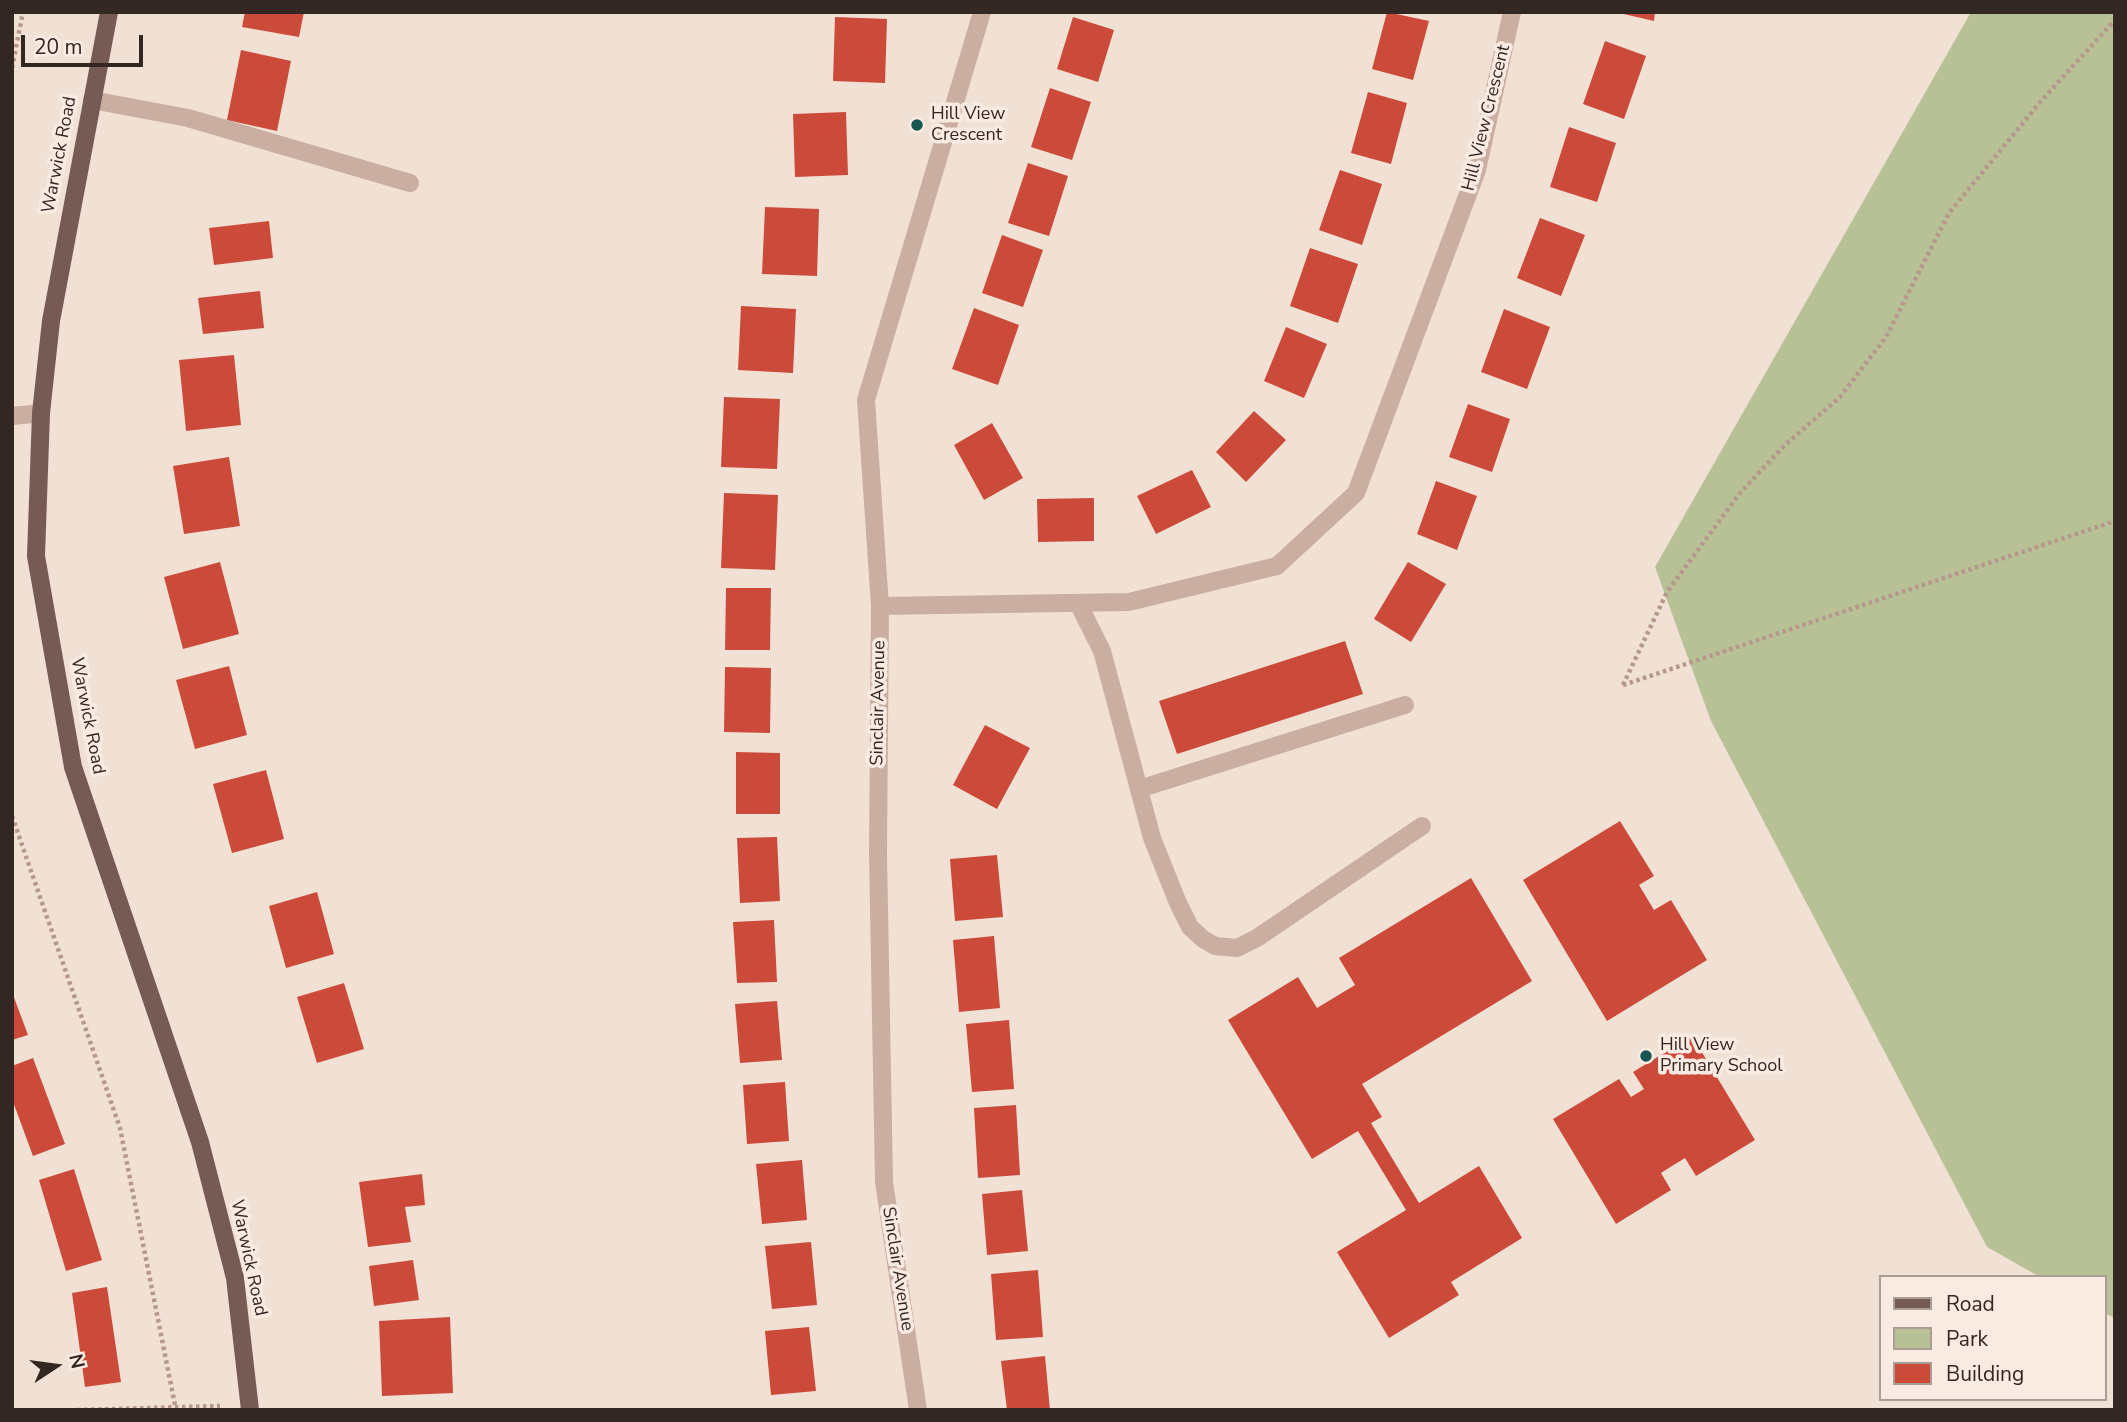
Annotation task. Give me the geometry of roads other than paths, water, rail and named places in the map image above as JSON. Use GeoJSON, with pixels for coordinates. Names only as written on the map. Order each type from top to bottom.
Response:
{"type":"FeatureCollection","features":[{"type":"Feature","properties":{"kind":"main road","name":"Warwick Road"},"geometry":{"type":"LineString","coordinates":[[109,12],[51,321],[41,413],[36,556],[73,767],[200,1142],[235,1278],[250,1408]]}},
{"type":"Feature","properties":{"kind":"street","name":"Sinclair Avenue"},"geometry":{"type":"LineString","coordinates":[[918,1410],[884,1182],[878,853],[880,606],[866,400],[982,12]]}},
{"type":"Feature","properties":{"kind":"street","name":"Hill View Crescent"},"geometry":{"type":"LineString","coordinates":[[880,606],[1129,603],[1278,566],[1356,494],[1478,170],[1512,12]]}},
{"type":"Feature","properties":{"kind":"street"},"geometry":{"type":"LineString","coordinates":[[92,100],[188,118],[410,183]]}},
{"type":"Feature","properties":{"kind":"street"},"geometry":{"type":"LineString","coordinates":[[12,416],[41,413]]}},
{"type":"Feature","properties":{"kind":"street"},"geometry":{"type":"LineString","coordinates":[[1078,603],[1102,651],[1152,838],[1190,926],[1215,946],[1237,948],[1257,938],[1422,826]]}},
{"type":"Feature","properties":{"kind":"street"},"geometry":{"type":"LineString","coordinates":[[1139,789],[1405,705]]}},
{"type":"Feature","properties":{"kind":"place","name":"Hill View Crescent"},"geometry":{"type":"Point","coordinates":[917,125]}},
{"type":"Feature","properties":{"kind":"place","name":"Hill View Primary School"},"geometry":{"type":"Point","coordinates":[1646,1056]}}]}
